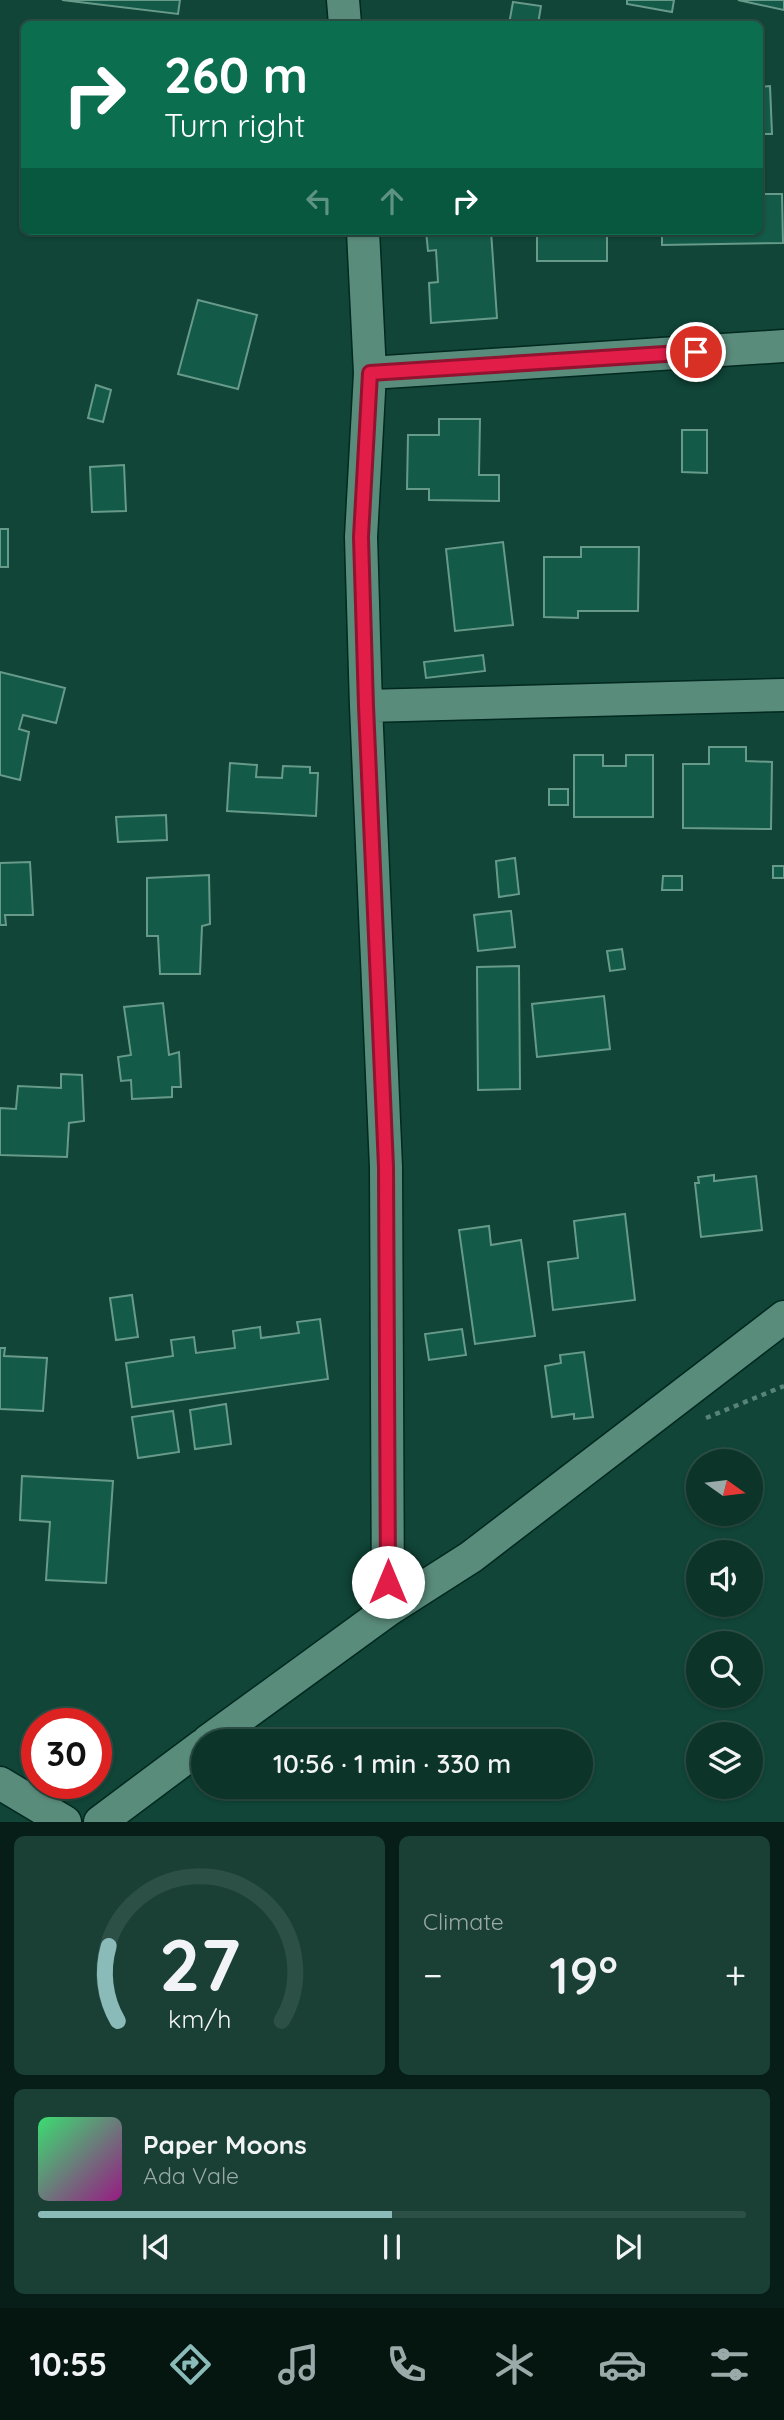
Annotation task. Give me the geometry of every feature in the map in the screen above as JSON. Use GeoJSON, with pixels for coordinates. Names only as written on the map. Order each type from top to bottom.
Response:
{"type":"FeatureCollection","features":[{"type":"Feature","properties":{"kind":"street"},"geometry":{"type":"LineString","coordinates":[[343,0],[345,21]]}},
{"type":"Feature","properties":{"kind":"street"},"geometry":{"type":"LineString","coordinates":[[363,235],[370,373],[361,537],[386,1167],[388,1610]]}},
{"type":"Feature","properties":{"kind":"street"},"geometry":{"type":"LineString","coordinates":[[370,373],[784,346]]}},
{"type":"Feature","properties":{"kind":"street"},"geometry":{"type":"LineString","coordinates":[[366,706],[784,695]]}},
{"type":"Feature","properties":{"kind":"street"},"geometry":{"type":"LineString","coordinates":[[224,1729],[388,1610],[491,1542],[784,1317]]}},
{"type":"Feature","properties":{"kind":"street"},"geometry":{"type":"LineString","coordinates":[[100,1822],[191,1754]]}},
{"type":"Feature","properties":{"kind":"street"},"geometry":{"type":"LineString","coordinates":[[0,1783],[65,1822]]}},
{"type":"Feature","properties":{"kind":"building"},"geometry":{"type":"Polygon","coordinates":[[[62,0],[180,0],[178,14],[62,0]]]}},
{"type":"Feature","properties":{"kind":"building"},"geometry":{"type":"Polygon","coordinates":[[[627,0],[674,0],[672,12],[627,4],[627,0]]]}},
{"type":"Feature","properties":{"kind":"building"},"geometry":{"type":"Polygon","coordinates":[[[738,0],[784,0],[784,10],[738,0]]]}},
{"type":"Feature","properties":{"kind":"building"},"geometry":{"type":"Polygon","coordinates":[[[513,2],[541,6],[538,21],[510,21],[513,2]]]}},
{"type":"Feature","properties":{"kind":"building"},"geometry":{"type":"Polygon","coordinates":[[[770,86],[772,134],[763,134],[763,87],[770,86]]]}},
{"type":"Feature","properties":{"kind":"building"},"geometry":{"type":"Polygon","coordinates":[[[763,194],[782,194],[783,243],[662,245],[662,235],[763,235],[763,194]]]}},
{"type":"Feature","properties":{"kind":"building"},"geometry":{"type":"Polygon","coordinates":[[[426,235],[491,235],[497,318],[431,323],[429,283],[438,282],[436,250],[428,251],[426,235]]]}},
{"type":"Feature","properties":{"kind":"building"},"geometry":{"type":"Polygon","coordinates":[[[537,235],[607,235],[607,261],[537,261],[537,235]]]}},
{"type":"Feature","properties":{"kind":"building"},"geometry":{"type":"Polygon","coordinates":[[[198,300],[257,315],[238,389],[178,374],[198,300]]]}},
{"type":"Feature","properties":{"kind":"building"},"geometry":{"type":"Polygon","coordinates":[[[96,385],[111,390],[103,422],[88,418],[96,385]]]}},
{"type":"Feature","properties":{"kind":"building"},"geometry":{"type":"Polygon","coordinates":[[[439,419],[480,419],[479,475],[499,475],[499,501],[429,500],[429,489],[407,489],[408,435],[439,435],[439,419]]]}},
{"type":"Feature","properties":{"kind":"building"},"geometry":{"type":"Polygon","coordinates":[[[682,430],[707,430],[707,473],[682,472],[682,430]]]}},
{"type":"Feature","properties":{"kind":"building"},"geometry":{"type":"Polygon","coordinates":[[[124,465],[126,511],[92,512],[90,467],[124,465]]]}},
{"type":"Feature","properties":{"kind":"building"},"geometry":{"type":"Polygon","coordinates":[[[0,529],[8,529],[8,567],[0,567],[0,529]]]}},
{"type":"Feature","properties":{"kind":"building"},"geometry":{"type":"Polygon","coordinates":[[[503,542],[513,625],[455,631],[446,549],[503,542]]]}},
{"type":"Feature","properties":{"kind":"building"},"geometry":{"type":"Polygon","coordinates":[[[581,547],[639,547],[638,611],[578,611],[578,618],[544,617],[544,557],[581,557],[581,547]]]}},
{"type":"Feature","properties":{"kind":"building"},"geometry":{"type":"Polygon","coordinates":[[[483,655],[485,671],[426,678],[424,662],[483,655]]]}},
{"type":"Feature","properties":{"kind":"building"},"geometry":{"type":"Polygon","coordinates":[[[0,672],[65,688],[56,723],[23,715],[19,729],[29,732],[20,780],[0,775],[0,672]]]}},
{"type":"Feature","properties":{"kind":"building"},"geometry":{"type":"Polygon","coordinates":[[[709,747],[746,747],[746,761],[772,762],[771,829],[683,828],[683,764],[709,764],[709,747]]]}},
{"type":"Feature","properties":{"kind":"building"},"geometry":{"type":"Polygon","coordinates":[[[574,755],[603,755],[603,766],[626,766],[626,755],[653,755],[653,817],[574,817],[574,755]]]}},
{"type":"Feature","properties":{"kind":"building"},"geometry":{"type":"Polygon","coordinates":[[[230,763],[257,765],[256,777],[282,778],[283,766],[310,767],[310,773],[318,773],[316,816],[227,811],[230,763]]]}},
{"type":"Feature","properties":{"kind":"building"},"geometry":{"type":"Polygon","coordinates":[[[549,789],[568,789],[568,805],[549,805],[549,789]]]}},
{"type":"Feature","properties":{"kind":"building"},"geometry":{"type":"Polygon","coordinates":[[[166,815],[167,840],[118,842],[116,817],[166,815]]]}},
{"type":"Feature","properties":{"kind":"building"},"geometry":{"type":"Polygon","coordinates":[[[515,858],[519,894],[499,897],[496,861],[515,858]]]}},
{"type":"Feature","properties":{"kind":"building"},"geometry":{"type":"Polygon","coordinates":[[[30,862],[33,915],[5,915],[6,925],[0,925],[0,863],[30,862]]]}},
{"type":"Feature","properties":{"kind":"building"},"geometry":{"type":"Polygon","coordinates":[[[773,866],[784,866],[784,878],[773,878],[773,866]]]}},
{"type":"Feature","properties":{"kind":"building"},"geometry":{"type":"Polygon","coordinates":[[[209,875],[210,924],[202,926],[200,974],[160,974],[158,936],[147,936],[147,878],[209,875]]]}},
{"type":"Feature","properties":{"kind":"building"},"geometry":{"type":"Polygon","coordinates":[[[663,876],[682,876],[682,890],[662,890],[663,876]]]}},
{"type":"Feature","properties":{"kind":"building"},"geometry":{"type":"Polygon","coordinates":[[[511,911],[515,947],[478,951],[474,915],[511,911]]]}},
{"type":"Feature","properties":{"kind":"building"},"geometry":{"type":"Polygon","coordinates":[[[622,949],[625,969],[610,971],[607,951],[622,949]]]}},
{"type":"Feature","properties":{"kind":"building"},"geometry":{"type":"Polygon","coordinates":[[[519,966],[520,1089],[478,1090],[477,967],[519,966]]]}},
{"type":"Feature","properties":{"kind":"building"},"geometry":{"type":"Polygon","coordinates":[[[604,996],[610,1049],[537,1057],[532,1004],[604,996]]]}},
{"type":"Feature","properties":{"kind":"building"},"geometry":{"type":"Polygon","coordinates":[[[163,1003],[169,1055],[179,1052],[181,1087],[172,1087],[172,1097],[132,1099],[131,1080],[121,1081],[118,1057],[131,1055],[124,1007],[163,1003]]]}},
{"type":"Feature","properties":{"kind":"building"},"geometry":{"type":"Polygon","coordinates":[[[61,1074],[82,1075],[84,1121],[69,1123],[67,1157],[0,1155],[0,1108],[16,1109],[18,1086],[61,1088],[61,1074]]]}},
{"type":"Feature","properties":{"kind":"building"},"geometry":{"type":"Polygon","coordinates":[[[714,1175],[714,1181],[756,1176],[762,1230],[701,1237],[695,1183],[699,1183],[698,1177],[714,1175]]]}},
{"type":"Feature","properties":{"kind":"building"},"geometry":{"type":"Polygon","coordinates":[[[625,1214],[635,1300],[553,1310],[548,1262],[578,1258],[574,1221],[625,1214]]]}},
{"type":"Feature","properties":{"kind":"building"},"geometry":{"type":"Polygon","coordinates":[[[489,1226],[491,1245],[521,1240],[535,1336],[475,1344],[459,1230],[489,1226]]]}},
{"type":"Feature","properties":{"kind":"building"},"geometry":{"type":"Polygon","coordinates":[[[132,1295],[138,1337],[116,1340],[110,1298],[132,1295]]]}},
{"type":"Feature","properties":{"kind":"building"},"geometry":{"type":"Polygon","coordinates":[[[320,1319],[328,1379],[132,1407],[126,1363],[173,1356],[171,1340],[194,1337],[196,1353],[235,1348],[233,1331],[260,1327],[261,1338],[299,1333],[297,1322],[320,1319]]]}},
{"type":"Feature","properties":{"kind":"building"},"geometry":{"type":"Polygon","coordinates":[[[462,1329],[466,1355],[429,1360],[425,1334],[462,1329]]]}},
{"type":"Feature","properties":{"kind":"building"},"geometry":{"type":"Polygon","coordinates":[[[0,1348],[5,1348],[4,1356],[47,1358],[43,1411],[0,1409],[0,1348]]]}},
{"type":"Feature","properties":{"kind":"building"},"geometry":{"type":"Polygon","coordinates":[[[584,1352],[593,1417],[574,1419],[574,1414],[552,1417],[545,1366],[561,1363],[560,1355],[584,1352]]]}},
{"type":"Feature","properties":{"kind":"building"},"geometry":{"type":"Polygon","coordinates":[[[226,1404],[231,1444],[195,1449],[190,1410],[226,1404]]]}},
{"type":"Feature","properties":{"kind":"building"},"geometry":{"type":"Polygon","coordinates":[[[173,1411],[179,1452],[138,1458],[132,1417],[173,1411]]]}},
{"type":"Feature","properties":{"kind":"building"},"geometry":{"type":"Polygon","coordinates":[[[22,1476],[113,1481],[106,1583],[46,1580],[50,1522],[20,1520],[22,1476]]]}},
{"type":"Feature","properties":{"kind":"route"},"geometry":{"type":"LineString","coordinates":[[388,1582],[386,1167],[361,537],[370,373],[696,352]]}}]}
